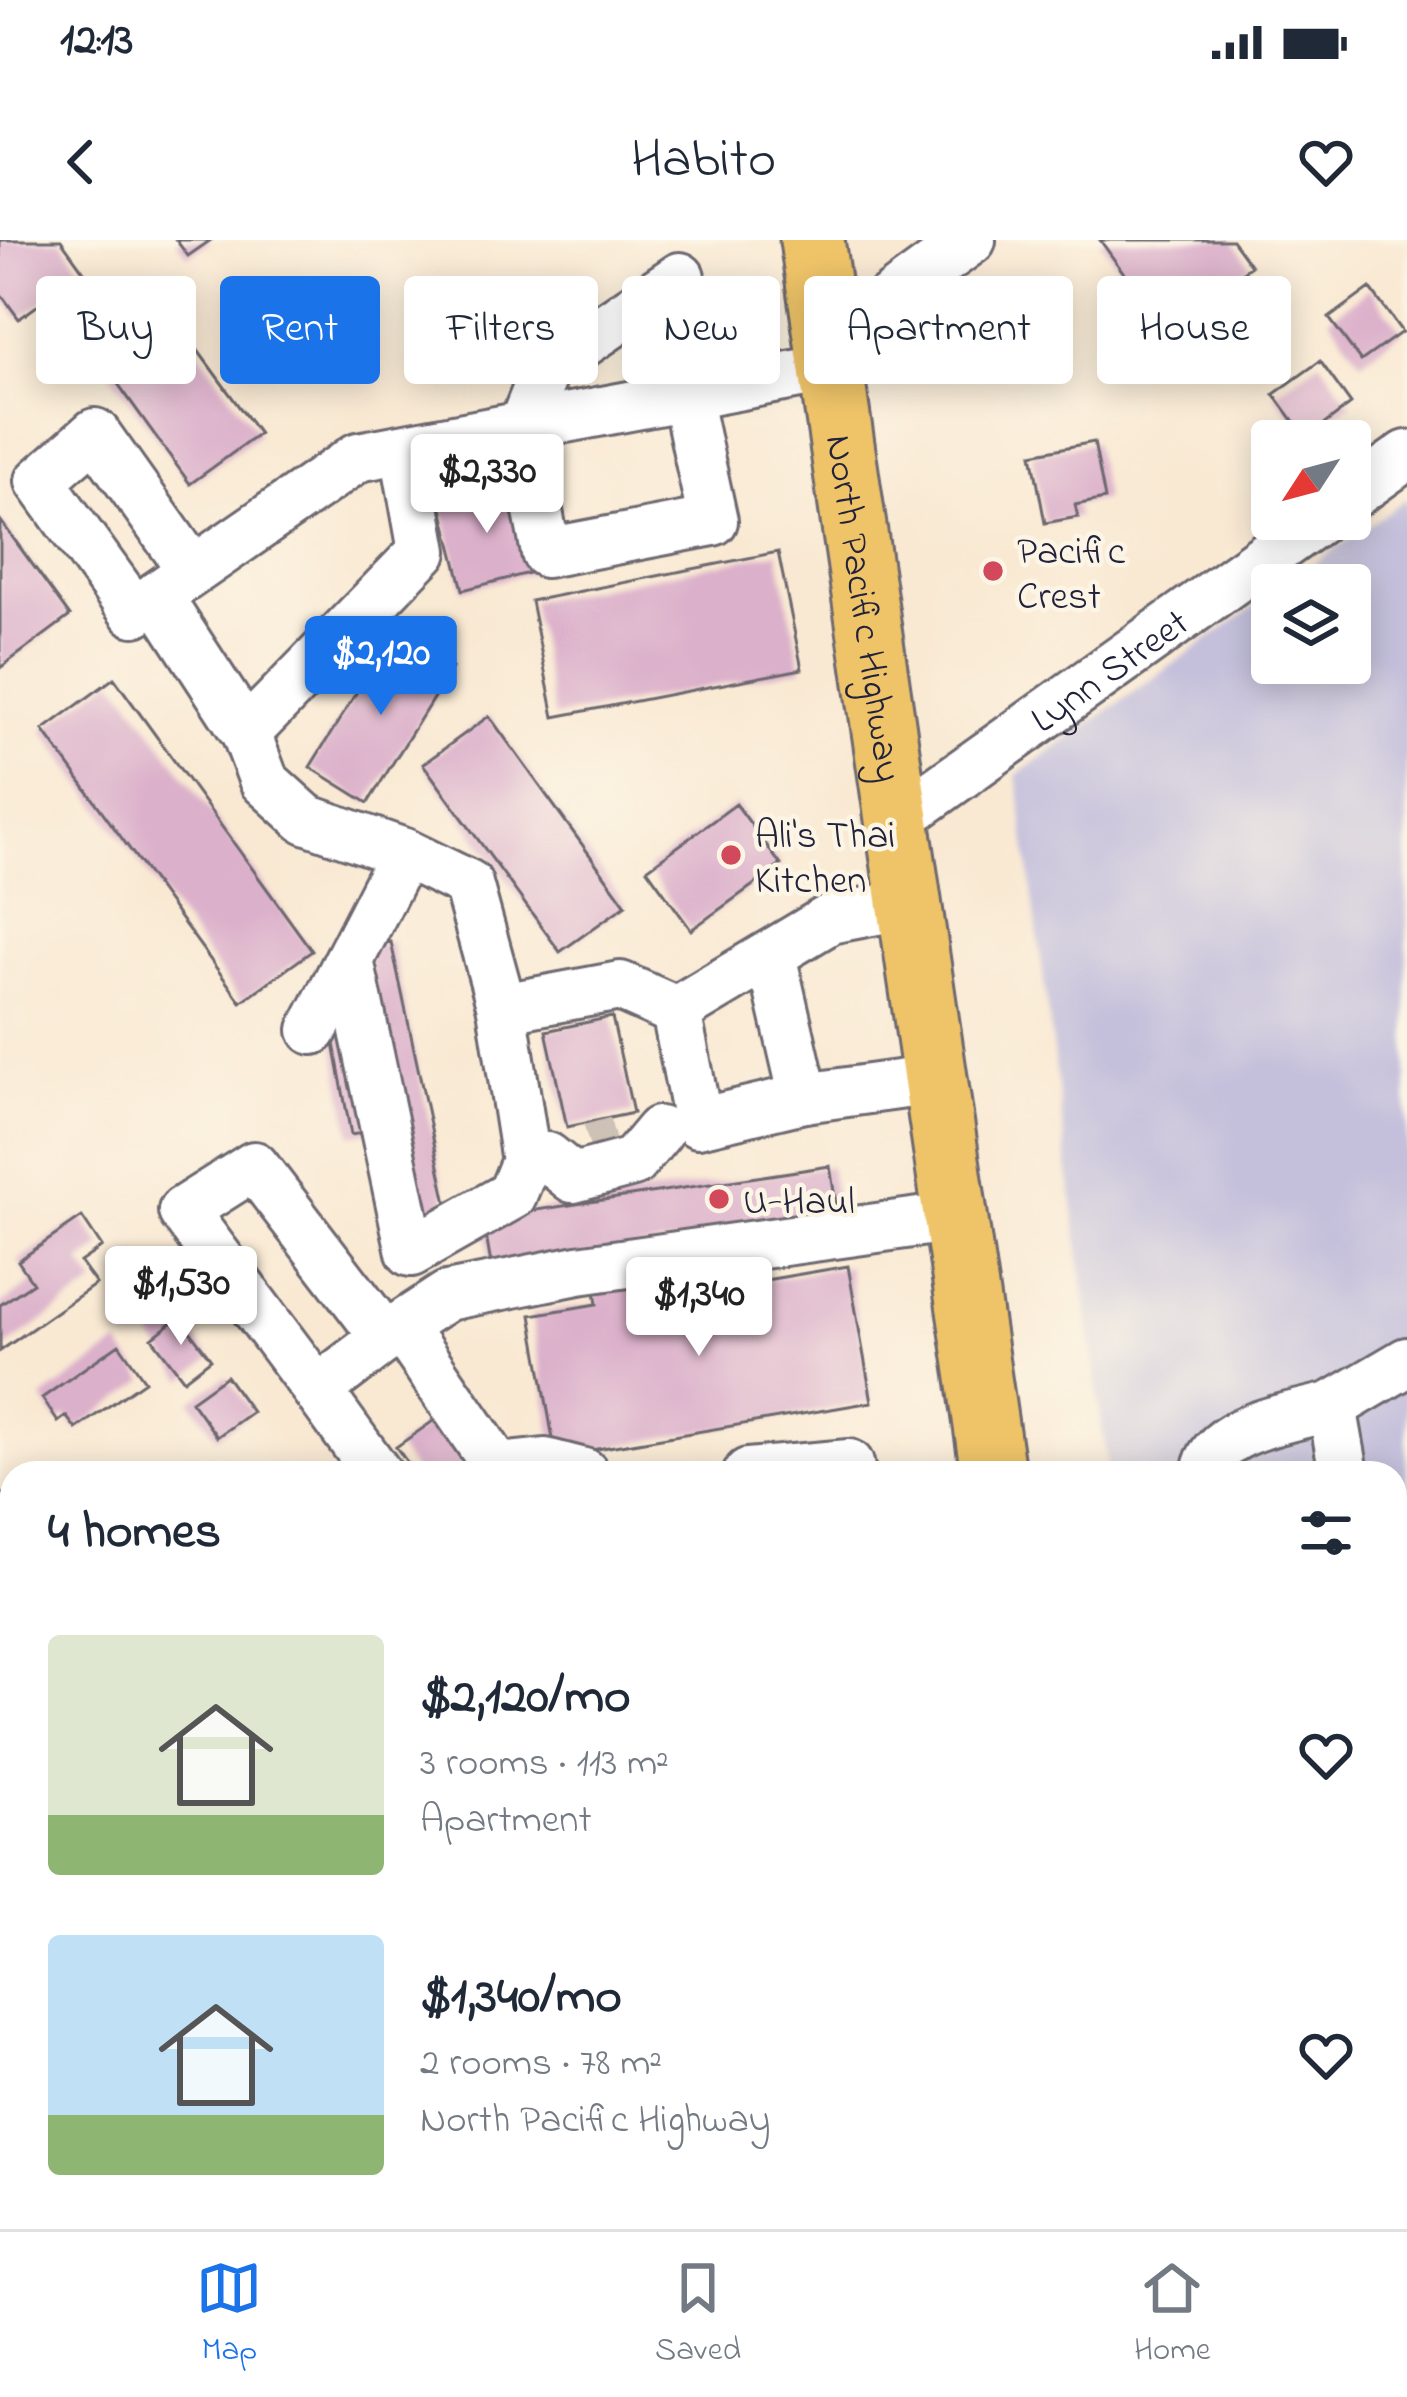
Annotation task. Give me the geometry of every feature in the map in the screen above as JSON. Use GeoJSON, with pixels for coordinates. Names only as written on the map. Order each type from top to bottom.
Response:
{"type":"FeatureCollection","features":[{"type":"Feature","properties":{"kind":"main road","name":"North Pacific Highway"},"geometry":{"type":"LineString","coordinates":[[812,240],[818,276]]}},
{"type":"Feature","properties":{"kind":"main road","name":"North Pacific Highway"},"geometry":{"type":"LineString","coordinates":[[834,384],[991,1461]]}},
{"type":"Feature","properties":{"kind":"street"},"geometry":{"type":"LineString","coordinates":[[927,276],[971,240]]}},
{"type":"Feature","properties":{"kind":"street"},"geometry":{"type":"LineString","coordinates":[[622,316],[546,368],[522,428],[546,553],[713,520],[686,396]]}},
{"type":"Feature","properties":{"kind":"street"},"geometry":{"type":"LineString","coordinates":[[606,1144],[502,1008],[467,884],[404,853],[306,819],[264,781],[175,584],[358,457],[686,396],[804,363]]}},
{"type":"Feature","properties":{"kind":"street"},"geometry":{"type":"LineString","coordinates":[[246,733],[423,551],[405,451]]}},
{"type":"Feature","properties":{"kind":"street"},"geometry":{"type":"LineString","coordinates":[[1371,481],[1407,455]]}},
{"type":"Feature","properties":{"kind":"street","name":"Lynn Street"},"geometry":{"type":"LineString","coordinates":[[896,821],[1290,540]]}},
{"type":"Feature","properties":{"kind":"street"},"geometry":{"type":"LineString","coordinates":[[313,1030],[404,853]]}},
{"type":"Feature","properties":{"kind":"street"},"geometry":{"type":"LineString","coordinates":[[606,1144],[676,1011],[830,919],[908,904]]}},
{"type":"Feature","properties":{"kind":"street"},"geometry":{"type":"LineString","coordinates":[[771,955],[804,1097]]}},
{"type":"Feature","properties":{"kind":"street"},"geometry":{"type":"LineString","coordinates":[[349,960],[411,1252],[606,1144],[804,1097],[934,1079]]}},
{"type":"Feature","properties":{"kind":"street"},"geometry":{"type":"LineString","coordinates":[[502,1008],[620,986],[676,1011]]}},
{"type":"Feature","properties":{"kind":"street"},"geometry":{"type":"LineString","coordinates":[[367,1461],[182,1210],[254,1166],[393,1332],[493,1461]]}},
{"type":"Feature","properties":{"kind":"street"},"geometry":{"type":"LineString","coordinates":[[317,1390],[447,1296],[578,1270],[955,1217]]}},
{"type":"Feature","properties":{"kind":"street"},"geometry":{"type":"LineString","coordinates":[[1208,1461],[1228,1439],[1331,1406],[1407,1362]]}},
{"type":"Feature","properties":{"kind":"street"},"geometry":{"type":"LineString","coordinates":[[1331,1406],[1342,1461]]}},
{"type":"Feature","properties":{"kind":"shaded area"},"geometry":{"type":"Polygon","coordinates":[[[1407,498],[1407,1461],[1106,1461],[1017,775],[1251,609],[1251,684],[1371,684],[1371,564],[1314,564],[1348,540],[1371,540],[1371,523],[1407,498]]]}},
{"type":"Feature","properties":{"kind":"building"},"geometry":{"type":"Polygon","coordinates":[[[0,240],[61,240],[84,272],[36,276],[36,307],[19,319],[0,293],[0,240]]]}},
{"type":"Feature","properties":{"kind":"building"},"geometry":{"type":"Polygon","coordinates":[[[176,240],[211,240],[188,256],[176,240]]]}},
{"type":"Feature","properties":{"kind":"building"},"geometry":{"type":"Polygon","coordinates":[[[1100,240],[1232,240],[1251,266],[1237,276],[1126,276],[1100,240]]]}},
{"type":"Feature","properties":{"kind":"building"},"geometry":{"type":"Polygon","coordinates":[[[1370,288],[1402,332],[1361,361],[1329,318],[1370,288]]]}},
{"type":"Feature","properties":{"kind":"building"},"geometry":{"type":"Polygon","coordinates":[[[196,348],[259,434],[190,484],[118,384],[196,384],[196,348]]]}},
{"type":"Feature","properties":{"kind":"building"},"geometry":{"type":"Polygon","coordinates":[[[1320,361],[1351,404],[1330,420],[1293,420],[1274,394],[1320,361]]]}},
{"type":"Feature","properties":{"kind":"building"},"geometry":{"type":"Polygon","coordinates":[[[1094,442],[1105,499],[1075,505],[1078,517],[1045,523],[1032,454],[1094,442]]]}},
{"type":"Feature","properties":{"kind":"building"},"geometry":{"type":"Polygon","coordinates":[[[510,483],[533,572],[463,590],[440,501],[510,483]]]}},
{"type":"Feature","properties":{"kind":"building"},"geometry":{"type":"Polygon","coordinates":[[[0,520],[70,616],[0,668],[0,520]]]}},
{"type":"Feature","properties":{"kind":"building"},"geometry":{"type":"Polygon","coordinates":[[[778,552],[802,669],[554,717],[531,601],[778,552]]]}},
{"type":"Feature","properties":{"kind":"building"},"geometry":{"type":"Polygon","coordinates":[[[394,632],[452,668],[368,803],[310,767],[394,632]]]}},
{"type":"Feature","properties":{"kind":"building"},"geometry":{"type":"Polygon","coordinates":[[[114,678],[312,951],[241,1002],[43,730],[114,678]]]}},
{"type":"Feature","properties":{"kind":"building"},"geometry":{"type":"Polygon","coordinates":[[[489,716],[626,905],[560,952],[423,764],[489,716]]]}},
{"type":"Feature","properties":{"kind":"building"},"geometry":{"type":"Polygon","coordinates":[[[736,804],[781,865],[691,930],[647,869],[736,804]]]}},
{"type":"Feature","properties":{"kind":"building"},"geometry":{"type":"Polygon","coordinates":[[[391,942],[451,1222],[426,1227],[366,947],[391,942]]]}},
{"type":"Feature","properties":{"kind":"building"},"geometry":{"type":"Polygon","coordinates":[[[351,1017],[373,1131],[351,1135],[330,1022],[351,1017]]]}},
{"type":"Feature","properties":{"kind":"building"},"geometry":{"type":"Polygon","coordinates":[[[612,1017],[633,1113],[567,1127],[546,1031],[612,1017]]]}},
{"type":"Feature","properties":{"kind":"building"},"geometry":{"type":"Polygon","coordinates":[[[830,1166],[838,1217],[492,1270],[483,1218],[830,1166]]]}},
{"type":"Feature","properties":{"kind":"building"},"geometry":{"type":"Polygon","coordinates":[[[82,1217],[102,1247],[80,1262],[96,1284],[0,1351],[0,1305],[33,1283],[18,1261],[82,1217]]]}},
{"type":"Feature","properties":{"kind":"building"},"geometry":{"type":"Polygon","coordinates":[[[848,1266],[872,1402],[556,1456],[531,1315],[597,1304],[593,1278],[632,1271],[637,1302],[848,1266]]]}},
{"type":"Feature","properties":{"kind":"building"},"geometry":{"type":"Polygon","coordinates":[[[179,1317],[211,1359],[184,1380],[152,1338],[179,1317]]]}},
{"type":"Feature","properties":{"kind":"building"},"geometry":{"type":"Polygon","coordinates":[[[119,1344],[145,1381],[76,1429],[66,1416],[58,1422],[42,1398],[119,1344]]]}},
{"type":"Feature","properties":{"kind":"building"},"geometry":{"type":"Polygon","coordinates":[[[226,1376],[252,1412],[217,1437],[191,1401],[226,1376]]]}},
{"type":"Feature","properties":{"kind":"building"},"geometry":{"type":"Polygon","coordinates":[[[436,1419],[466,1461],[406,1461],[396,1447],[436,1419]]]}},
{"type":"Feature","properties":{"kind":"tunnel"},"geometry":{"type":"LineString","coordinates":[[590,1148],[616,1141]]}},
{"type":"Feature","properties":{"kind":"place","name":"Pacific Crest"},"geometry":{"type":"Point","coordinates":[993,571]}},
{"type":"Feature","properties":{"kind":"place","name":"Ali's Thai Kitchen"},"geometry":{"type":"Point","coordinates":[731,855]}},
{"type":"Feature","properties":{"kind":"place","name":"U-Haul"},"geometry":{"type":"Point","coordinates":[719,1199]}}]}
